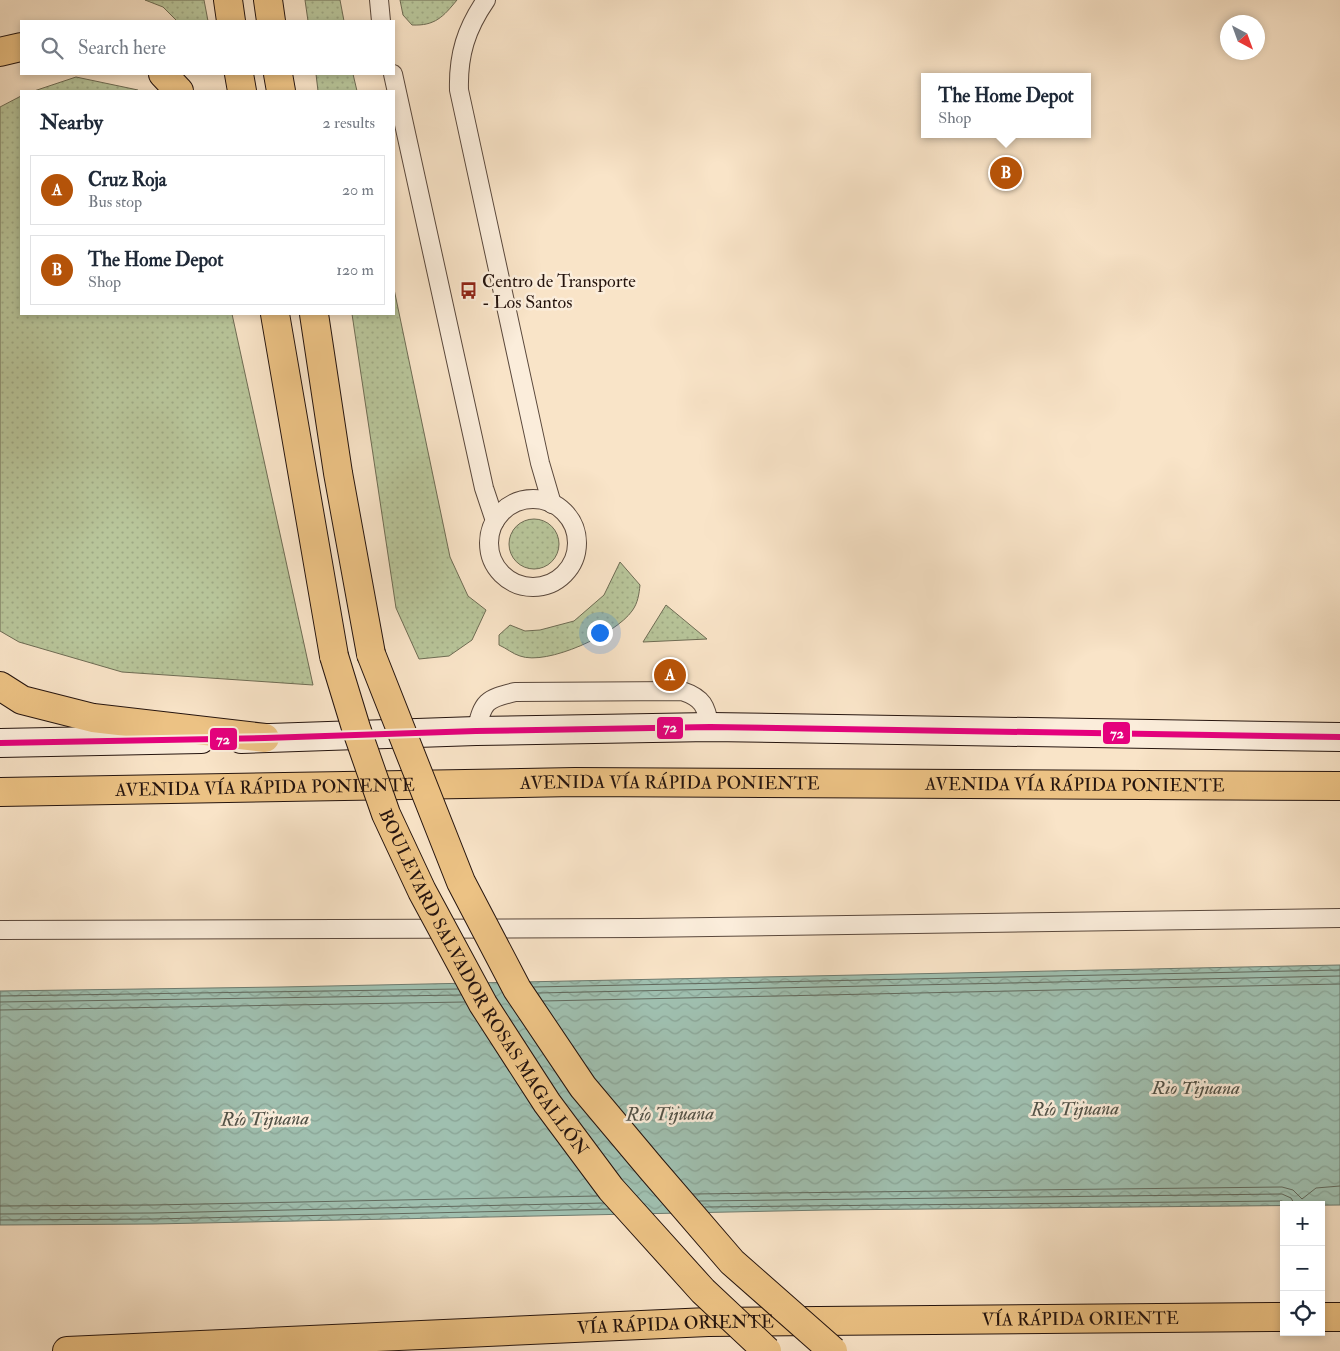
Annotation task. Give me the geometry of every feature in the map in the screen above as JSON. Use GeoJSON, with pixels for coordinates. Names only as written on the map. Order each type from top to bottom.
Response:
{"type":"FeatureCollection","features":[{"type":"Feature","properties":{"kind":"highway"},"geometry":{"type":"LineString","coordinates":[[228,0],[232,20]]}},
{"type":"Feature","properties":{"kind":"highway"},"geometry":{"type":"LineString","coordinates":[[268,0],[271,20]]}},
{"type":"Feature","properties":{"kind":"highway"},"geometry":{"type":"LineString","coordinates":[[0,52],[20,47]]}},
{"type":"Feature","properties":{"kind":"highway"},"geometry":{"type":"LineString","coordinates":[[164,75],[178,90]]}},
{"type":"Feature","properties":{"kind":"highway"},"geometry":{"type":"LineString","coordinates":[[239,75],[242,90]]}},
{"type":"Feature","properties":{"kind":"highway"},"geometry":{"type":"LineString","coordinates":[[278,75],[281,90]]}},
{"type":"Feature","properties":{"kind":"highway","name":"BOULEVARD SALVADOR ROSAS MAGALLÓN"},"geometry":{"type":"LineString","coordinates":[[275,315],[334,656],[356,728],[386,814],[422,891],[483,1004],[547,1103],[611,1189],[702,1291],[767,1351]]}},
{"type":"Feature","properties":{"kind":"highway","name":"BOULEVARD SALVADOR ROSAS MAGALLÓN"},"geometry":{"type":"LineString","coordinates":[[314,315],[338,473],[371,654],[460,882],[517,989],[583,1087],[726,1255],[832,1351]]}},
{"type":"Feature","properties":{"kind":"highway"},"geometry":{"type":"LineString","coordinates":[[0,686],[22,700],[93,718],[265,738]]}},
{"type":"Feature","properties":{"kind":"highway","name":"AVENIDA VÍA RÁPIDA PONIENTE"},"geometry":{"type":"LineString","coordinates":[[0,792],[575,782],[1340,786]]}},
{"type":"Feature","properties":{"kind":"highway","name":"VÍA RÁPIDA ORIENTE"},"geometry":{"type":"LineString","coordinates":[[67,1351],[708,1322],[1280,1317]]}},
{"type":"Feature","properties":{"kind":"highway"},"geometry":{"type":"LineString","coordinates":[[1325,1317],[1340,1317]]}},
{"type":"Feature","properties":{"kind":"main road"},"geometry":{"type":"LineString","coordinates":[[0,743],[265,738],[476,731],[710,728],[1340,737]]}},
{"type":"Feature","properties":{"kind":"lane"},"geometry":{"type":"LineString","coordinates":[[379,0],[381,20]]}},
{"type":"Feature","properties":{"kind":"lane"},"geometry":{"type":"LineString","coordinates":[[486,0],[473,21],[463,44],[458,68],[459,90],[540,462],[552,504]]}},
{"type":"Feature","properties":{"kind":"lane"},"geometry":{"type":"LineString","coordinates":[[393,75],[484,488],[495,521]]}},
{"type":"Feature","properties":{"kind":"lane"},"geometry":{"type":"LineString","coordinates":[[531,499],[552,504],[564,512],[572,523],[576,537],[576,551],[572,564],[563,575],[551,583],[538,587],[524,586],[511,582],[500,573],[492,561],[489,548],[490,534],[495,521],[506,508],[520,501],[531,499]]}},
{"type":"Feature","properties":{"kind":"lane"},"geometry":{"type":"LineString","coordinates":[[476,731],[483,707],[490,700],[515,692],[682,691],[702,701],[707,712],[710,728]]}},
{"type":"Feature","properties":{"kind":"lane"},"geometry":{"type":"LineString","coordinates":[[0,930],[639,928],[1340,918]]}},
{"type":"Feature","properties":{"kind":"shaded area"},"geometry":{"type":"Polygon","coordinates":[[[145,0],[204,0],[208,20],[176,20],[163,7],[145,0]]]}},
{"type":"Feature","properties":{"kind":"shaded area"},"geometry":{"type":"Polygon","coordinates":[[[305,0],[340,0],[344,20],[308,20],[305,0]]]}},
{"type":"Feature","properties":{"kind":"shaded area"},"geometry":{"type":"Polygon","coordinates":[[[400,0],[457,0],[433,22],[412,25],[403,15],[400,0]]]}},
{"type":"Feature","properties":{"kind":"shaded area"},"geometry":{"type":"Polygon","coordinates":[[[316,75],[353,75],[357,90],[318,90],[316,75]]]}},
{"type":"Feature","properties":{"kind":"shaded area"},"geometry":{"type":"Polygon","coordinates":[[[76,77],[138,90],[37,90],[76,77]]]}},
{"type":"Feature","properties":{"kind":"shaded area"},"geometry":{"type":"Polygon","coordinates":[[[20,97],[20,315],[232,315],[313,685],[122,672],[19,642],[0,631],[0,107],[20,97]]]}},
{"type":"Feature","properties":{"kind":"shaded area"},"geometry":{"type":"Polygon","coordinates":[[[395,294],[450,557],[468,596],[486,610],[472,640],[449,656],[419,659],[396,608],[352,315],[395,315],[395,294]]]}},
{"type":"Feature","properties":{"kind":"shaded area"},"geometry":{"type":"Polygon","coordinates":[[[529,519],[539,519],[552,526],[559,539],[559,549],[552,562],[539,569],[529,569],[520,565],[513,558],[509,549],[509,539],[513,530],[520,523],[529,519]]]}},
{"type":"Feature","properties":{"kind":"shaded area"},"geometry":{"type":"Polygon","coordinates":[[[620,562],[640,585],[640,588],[637,602],[632,611],[612,629],[580,646],[547,656],[532,658],[520,656],[499,645],[499,635],[510,625],[525,631],[540,630],[574,621],[604,595],[620,562]]]}},
{"type":"Feature","properties":{"kind":"shaded area"},"geometry":{"type":"Polygon","coordinates":[[[666,605],[707,639],[643,642],[666,605]]]}},
{"type":"Feature","properties":{"kind":"water","name":"Rio Tijuana"},"geometry":{"type":"Polygon","coordinates":[[[1340,965],[1340,1205],[1325,1205],[1325,1201],[1280,1201],[1280,1206],[826,1210],[153,1224],[0,1225],[0,991],[1340,965]]]}},
{"type":"Feature","properties":{"kind":"transit line","name":"72"},"geometry":{"type":"LineString","coordinates":[[0,743],[710,727],[1340,737]]}},
{"type":"Feature","properties":{"kind":"place","name":"The Home Depot"},"geometry":{"type":"Point","coordinates":[1006,173]}},
{"type":"Feature","properties":{"kind":"place","name":"Centro de Transporte - Los Santos"},"geometry":{"type":"Point","coordinates":[468,291]}},
{"type":"Feature","properties":{"kind":"place","name":"Cruz Roja"},"geometry":{"type":"Point","coordinates":[670,675]}},
{"type":"Feature","properties":{"kind":"water label","name":"Río Tijuana"},"geometry":{"type":"Point","coordinates":[1075,1108]}},
{"type":"Feature","properties":{"kind":"water label","name":"Río Tijuana"},"geometry":{"type":"Point","coordinates":[670,1113]}},
{"type":"Feature","properties":{"kind":"water label","name":"Río Tijuana"},"geometry":{"type":"Point","coordinates":[265,1118]}}]}
